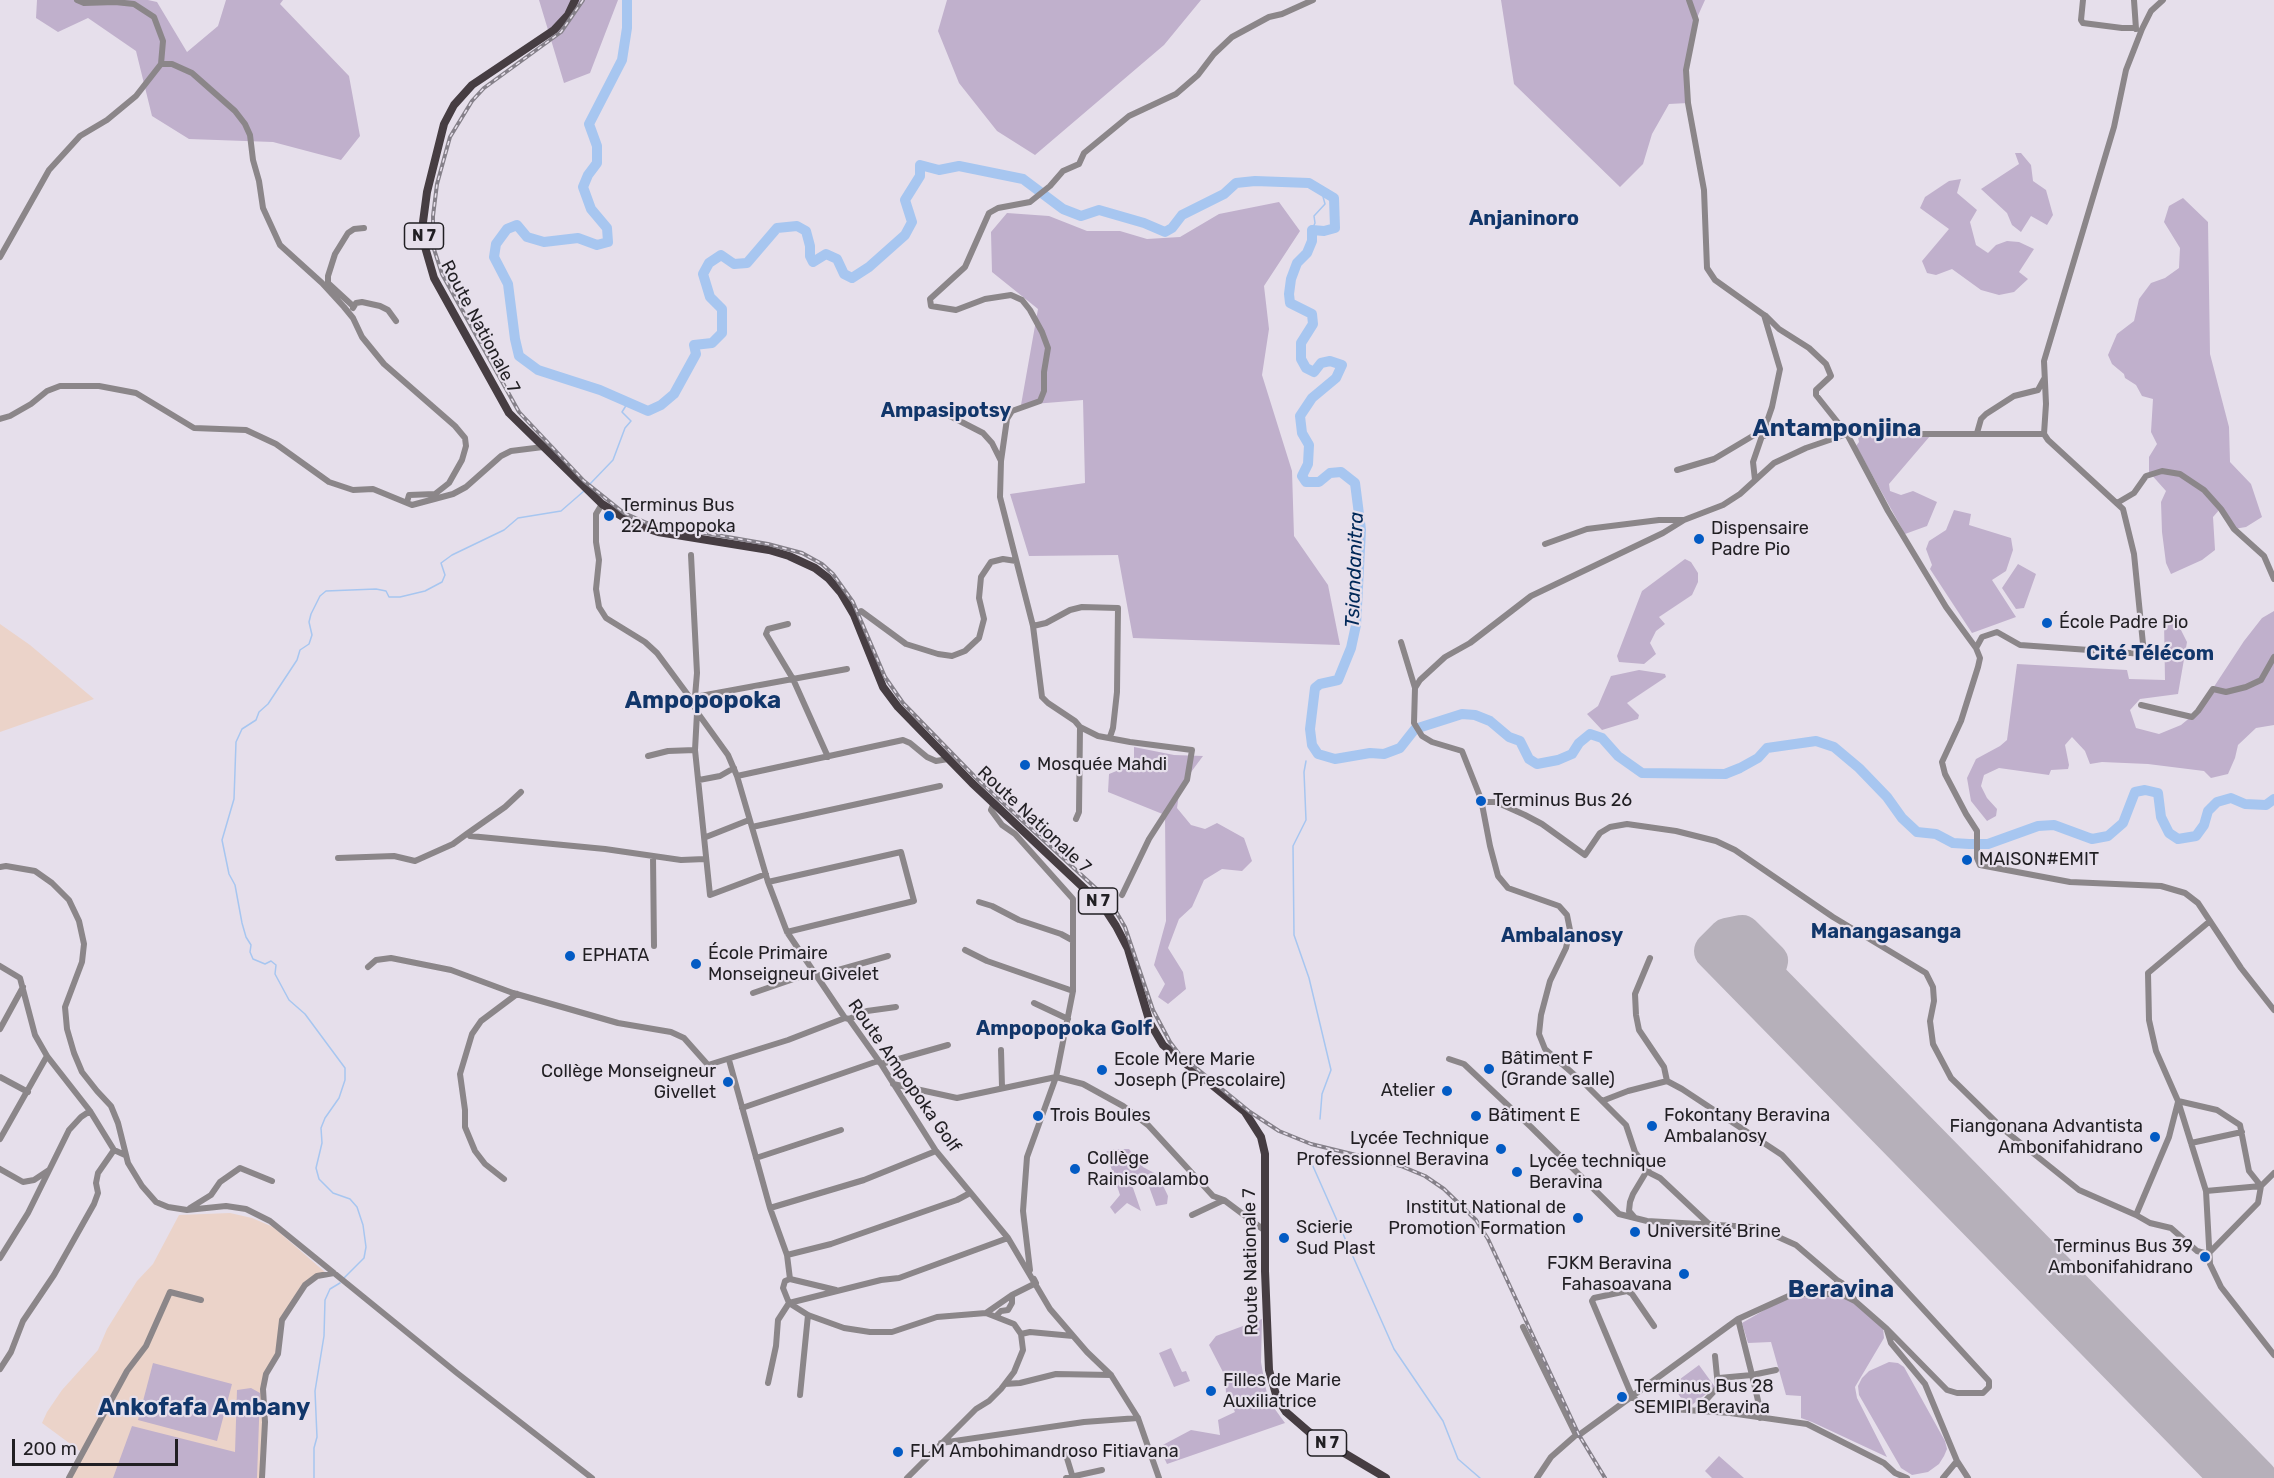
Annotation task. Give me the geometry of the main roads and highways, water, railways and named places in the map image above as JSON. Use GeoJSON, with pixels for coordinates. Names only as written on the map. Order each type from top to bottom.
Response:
{"type":"FeatureCollection","features":[{"type":"Feature","properties":{"kind":"main road","name":"Route Nationale 7"},"geometry":{"type":"LineString","coordinates":[[575,0],[568,15],[554,30],[472,85],[454,105],[444,124],[436,152],[423,222],[425,247],[434,278],[509,413],[602,504],[636,525],[658,532],[769,550],[800,559],[828,578],[841,593],[854,615],[883,687],[904,714],[948,759],[1103,906],[1128,949],[1150,1023],[1163,1045],[1245,1112],[1261,1137],[1264,1154],[1269,1370],[1277,1398],[1286,1412],[1309,1432],[1386,1478]]}},
{"type":"Feature","properties":{"kind":"waterway","name":"Tsiandanitra"},"geometry":{"type":"LineString","coordinates":[[627,0],[627,28],[622,60],[589,124],[597,146],[597,163],[583,187],[591,209],[607,228],[608,242],[597,245],[578,238],[544,242],[527,237],[517,225],[507,229],[496,244],[494,257],[508,284],[519,356],[538,370],[600,390],[648,411],[661,405],[674,394],[696,354],[694,345],[712,343],[722,333],[722,309],[710,297],[703,274],[709,263],[721,255],[734,264],[747,263],[777,228],[797,226],[806,231],[813,262],[826,254],[837,259],[844,274],[852,278],[869,267],[905,235],[912,222],[905,200],[920,176],[920,165],[939,170],[959,166],[1023,179],[1063,209],[1081,216],[1099,210],[1144,223],[1165,232],[1172,228],[1182,215],[1224,194],[1236,183],[1255,181],[1309,183],[1334,198],[1335,228],[1324,231],[1312,230],[1312,241],[1307,253],[1297,263],[1291,279],[1289,294],[1290,303],[1312,314],[1313,324],[1301,343],[1301,359],[1306,368],[1314,372],[1321,363],[1330,361],[1342,365],[1336,378],[1312,398],[1300,416],[1302,433],[1309,445],[1308,464],[1302,476],[1306,482],[1319,482],[1330,473],[1341,472],[1355,483],[1361,530],[1356,625],[1351,648],[1338,680],[1320,684],[1315,688],[1310,729],[1312,745],[1318,754],[1335,759],[1370,753],[1384,754],[1400,748],[1415,729],[1462,714],[1475,715],[1490,721],[1509,737],[1520,741],[1529,759],[1537,764],[1558,760],[1572,754],[1579,743],[1590,734],[1602,738],[1618,756],[1642,773],[1726,774],[1758,758],[1767,748],[1816,741],[1834,747],[1859,768],[1917,832],[1936,834],[1953,843],[1969,844],[1988,844],[2038,826],[2054,825],[2092,839],[2108,836],[2123,823],[2135,792],[2145,790],[2158,793],[2161,817],[2169,833],[2178,839],[2196,836],[2204,825],[2208,811],[2217,802],[2231,798],[2245,804],[2266,805],[2274,799]]}},
{"type":"Feature","properties":{"kind":"waterway"},"geometry":{"type":"LineString","coordinates":[[1312,230],[1315,223],[1314,216],[1325,204],[1321,189]]}},
{"type":"Feature","properties":{"kind":"waterway"},"geometry":{"type":"LineString","coordinates":[[589,485],[613,460],[625,428],[631,421],[622,412],[627,404]]}},
{"type":"Feature","properties":{"kind":"waterway"},"geometry":{"type":"LineString","coordinates":[[343,1279],[364,1258],[366,1247],[363,1225],[357,1207],[350,1199],[333,1193],[319,1179],[316,1168],[322,1143],[321,1128],[339,1098],[345,1080],[345,1068],[305,1014],[289,1000],[275,974],[276,965],[271,961],[265,964],[253,959],[250,952],[251,945],[242,923],[235,885],[229,874],[222,840],[234,799],[236,742],[242,729],[256,720],[259,712],[268,704],[297,660],[300,650],[309,644],[312,635],[309,622],[311,614],[320,596],[326,591],[376,589],[386,591],[389,597],[400,597],[425,591],[442,582],[445,575],[441,563],[452,555],[504,530],[518,518],[561,511],[584,491]]}},
{"type":"Feature","properties":{"kind":"waterway"},"geometry":{"type":"LineString","coordinates":[[1306,761],[1304,772],[1306,820],[1293,846],[1294,935],[1309,978],[1331,1070],[1322,1094],[1320,1119]]}},
{"type":"Feature","properties":{"kind":"waterway"},"geometry":{"type":"LineString","coordinates":[[1308,1155],[1394,1349],[1443,1421],[1458,1459],[1480,1478]]}},
{"type":"Feature","properties":{"kind":"waterway"},"geometry":{"type":"LineString","coordinates":[[314,1478],[314,1448],[317,1437],[315,1391],[324,1336],[325,1300],[330,1289],[340,1283]]}},
{"type":"Feature","properties":{"kind":"railway"},"geometry":{"type":"LineString","coordinates":[[583,0],[561,32],[484,88],[472,101],[450,137],[437,184],[433,216],[433,246],[442,274],[519,412],[584,481],[624,513],[647,523],[768,544],[802,553],[822,564],[833,574],[853,602],[885,677],[903,703],[977,779],[1101,893],[1114,908],[1125,927],[1153,1010],[1179,1054],[1250,1112],[1279,1131],[1311,1144],[1401,1166],[1425,1176],[1444,1189],[1476,1220],[1488,1239],[1579,1435],[1605,1478]]}},
{"type":"Feature","properties":{"kind":"place","name":"Terminus Bus 22 Ampopoka"},"geometry":{"type":"Point","coordinates":[609,516]}},
{"type":"Feature","properties":{"kind":"place","name":"Dispensaire Padre Pio"},"geometry":{"type":"Point","coordinates":[1699,539]}},
{"type":"Feature","properties":{"kind":"place","name":"École Padre Pio"},"geometry":{"type":"Point","coordinates":[2047,623]}},
{"type":"Feature","properties":{"kind":"place","name":"Mosquée Mahdi"},"geometry":{"type":"Point","coordinates":[1025,765]}},
{"type":"Feature","properties":{"kind":"place","name":"Terminus Bus 26"},"geometry":{"type":"Point","coordinates":[1481,801]}},
{"type":"Feature","properties":{"kind":"place","name":"MAISON#EMIT"},"geometry":{"type":"Point","coordinates":[1967,860]}},
{"type":"Feature","properties":{"kind":"place","name":"EPHATA"},"geometry":{"type":"Point","coordinates":[570,956]}},
{"type":"Feature","properties":{"kind":"place","name":"École Primaire Monseigneur Givelet"},"geometry":{"type":"Point","coordinates":[696,964]}},
{"type":"Feature","properties":{"kind":"place","name":"Bâtiment F (Grande salle)"},"geometry":{"type":"Point","coordinates":[1489,1069]}},
{"type":"Feature","properties":{"kind":"place","name":"Ecole Mere Marie Joseph (Prescolaire)"},"geometry":{"type":"Point","coordinates":[1102,1070]}},
{"type":"Feature","properties":{"kind":"place","name":"Collège Monseigneur Givellet"},"geometry":{"type":"Point","coordinates":[728,1082]}},
{"type":"Feature","properties":{"kind":"place","name":"Atelier"},"geometry":{"type":"Point","coordinates":[1447,1091]}},
{"type":"Feature","properties":{"kind":"place","name":"Trois Boules"},"geometry":{"type":"Point","coordinates":[1038,1116]}},
{"type":"Feature","properties":{"kind":"place","name":"Bâtiment E"},"geometry":{"type":"Point","coordinates":[1476,1116]}},
{"type":"Feature","properties":{"kind":"place","name":"Fokontany Beravina Ambalanosy"},"geometry":{"type":"Point","coordinates":[1652,1126]}},
{"type":"Feature","properties":{"kind":"place","name":"Fiangonana Advantista Ambonifahidrano"},"geometry":{"type":"Point","coordinates":[2155,1137]}},
{"type":"Feature","properties":{"kind":"place","name":"Lycée Technique Professionnel Beravina"},"geometry":{"type":"Point","coordinates":[1501,1149]}},
{"type":"Feature","properties":{"kind":"place","name":"Collège Rainisoalambo"},"geometry":{"type":"Point","coordinates":[1075,1169]}},
{"type":"Feature","properties":{"kind":"place","name":"Lycée technique Beravina"},"geometry":{"type":"Point","coordinates":[1517,1172]}},
{"type":"Feature","properties":{"kind":"place","name":"Institut National de Promotion Formation"},"geometry":{"type":"Point","coordinates":[1578,1218]}},
{"type":"Feature","properties":{"kind":"place","name":"Université Brine"},"geometry":{"type":"Point","coordinates":[1635,1232]}},
{"type":"Feature","properties":{"kind":"place","name":"Scierie Sud Plast"},"geometry":{"type":"Point","coordinates":[1284,1238]}},
{"type":"Feature","properties":{"kind":"place","name":"Terminus Bus 39 Ambonifahidrano"},"geometry":{"type":"Point","coordinates":[2205,1257]}},
{"type":"Feature","properties":{"kind":"place","name":"FJKM Beravina Fahasoavana"},"geometry":{"type":"Point","coordinates":[1684,1274]}},
{"type":"Feature","properties":{"kind":"place","name":"Filles de Marie Auxiliatrice"},"geometry":{"type":"Point","coordinates":[1211,1391]}},
{"type":"Feature","properties":{"kind":"place","name":"Terminus Bus 28 SEMIPI Beravina"},"geometry":{"type":"Point","coordinates":[1622,1397]}},
{"type":"Feature","properties":{"kind":"place","name":"FLM Ambohimandroso Fitiavana"},"geometry":{"type":"Point","coordinates":[898,1452]}},
{"type":"Feature","properties":{"kind":"district","name":"Anjaninoro"},"geometry":{"type":"Point","coordinates":[1524,219]}},
{"type":"Feature","properties":{"kind":"district","name":"Ampasipotsy"},"geometry":{"type":"Point","coordinates":[946,411]}},
{"type":"Feature","properties":{"kind":"district","name":"Antamponjina"},"geometry":{"type":"Point","coordinates":[1837,429]}},
{"type":"Feature","properties":{"kind":"district","name":"Cité Télécom"},"geometry":{"type":"Point","coordinates":[2150,654]}},
{"type":"Feature","properties":{"kind":"district","name":"Ampopopoka"},"geometry":{"type":"Point","coordinates":[703,701]}},
{"type":"Feature","properties":{"kind":"district","name":"Manangasanga"},"geometry":{"type":"Point","coordinates":[1886,932]}},
{"type":"Feature","properties":{"kind":"district","name":"Ambalanosy"},"geometry":{"type":"Point","coordinates":[1562,936]}},
{"type":"Feature","properties":{"kind":"district","name":"Ampopopoka Golf"},"geometry":{"type":"Point","coordinates":[1064,1029]}},
{"type":"Feature","properties":{"kind":"district","name":"Beravina"},"geometry":{"type":"Point","coordinates":[1841,1290]}},
{"type":"Feature","properties":{"kind":"district","name":"Ankofafa Ambany"},"geometry":{"type":"Point","coordinates":[204,1408]}}]}
